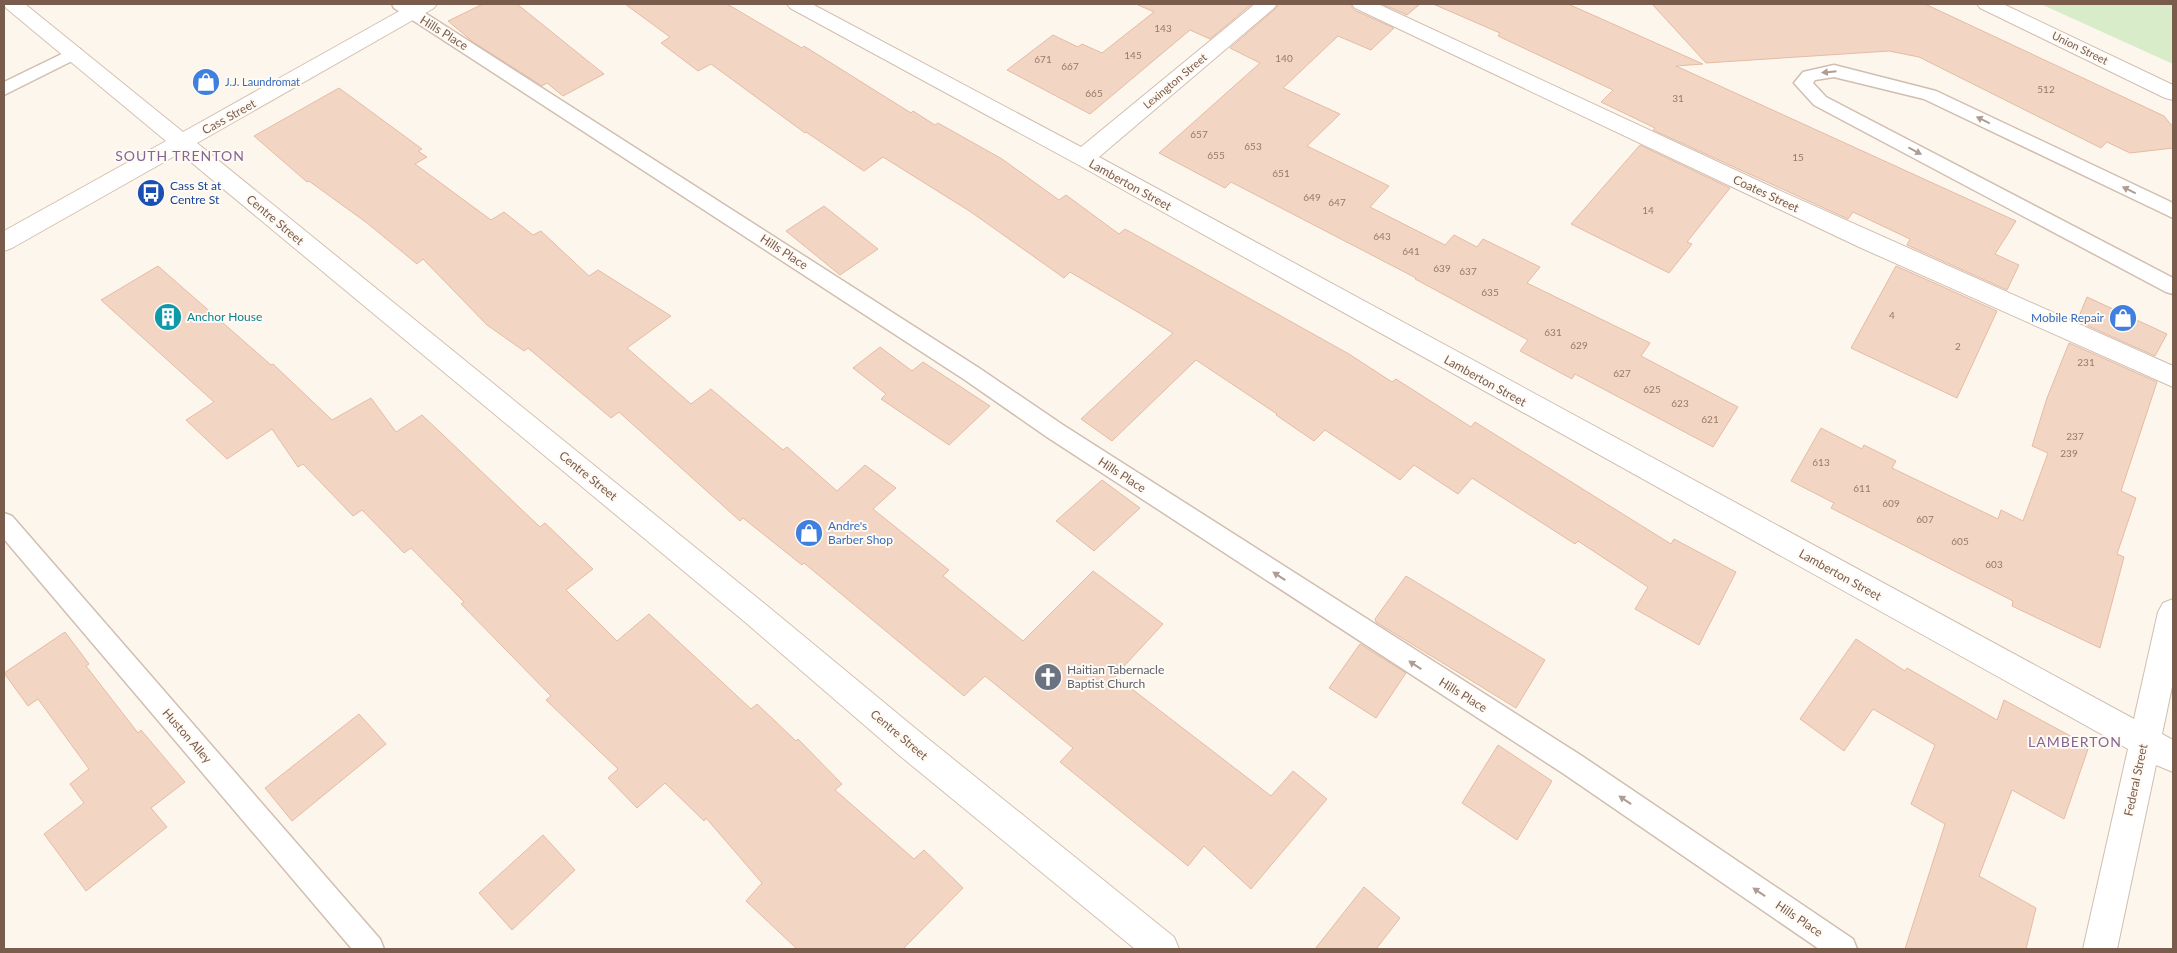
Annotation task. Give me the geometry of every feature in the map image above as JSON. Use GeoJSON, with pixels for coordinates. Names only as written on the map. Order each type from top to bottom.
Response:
{"type":"FeatureCollection","features":[{"type":"Feature","properties":{"kind":"street","name":"Centre Street"},"geometry":{"type":"LineString","coordinates":[[13,4],[755,613],[910,744],[1162,949]]}},
{"type":"Feature","properties":{"kind":"street","name":"Lamberton Street"},"geometry":{"type":"LineString","coordinates":[[797,4],[1082,158],[2173,757]]}},
{"type":"Feature","properties":{"kind":"street","name":"Lexington Street"},"geometry":{"type":"LineString","coordinates":[[1082,158],[1267,4]]}},
{"type":"Feature","properties":{"kind":"street","name":"Coates Street"},"geometry":{"type":"LineString","coordinates":[[1362,4],[1733,179],[2036,317],[2173,376]]}},
{"type":"Feature","properties":{"kind":"street","name":"Union Street"},"geometry":{"type":"LineString","coordinates":[[1987,4],[2173,93]]}},
{"type":"Feature","properties":{"kind":"street","name":"Cass Street"},"geometry":{"type":"LineString","coordinates":[[4,242],[183,142],[413,7]]}},
{"type":"Feature","properties":{"kind":"street","name":"Federal Street"},"geometry":{"type":"LineString","coordinates":[[2100,949],[2173,612]]}},
{"type":"Feature","properties":{"kind":"lane","name":"Hills Place"},"geometry":{"type":"LineString","coordinates":[[413,7],[518,78],[972,374],[1054,431],[1573,765],[1843,949]]}},
{"type":"Feature","properties":{"kind":"lane"},"geometry":{"type":"LineString","coordinates":[[4,89],[74,53]]}},
{"type":"Feature","properties":{"kind":"lane"},"geometry":{"type":"LineString","coordinates":[[2173,211],[1930,95],[1834,71],[1809,76],[1803,83],[1820,101],[2173,287]]}},
{"type":"Feature","properties":{"kind":"lane","name":"Huston Alley"},"geometry":{"type":"LineString","coordinates":[[4,523],[370,949]]}},
{"type":"Feature","properties":{"kind":"green space"},"geometry":{"type":"Polygon","coordinates":[[[2041,4],[2173,4],[2173,64],[2045,6],[2041,4]]]}},
{"type":"Feature","properties":{"kind":"building"},"geometry":{"type":"Polygon","coordinates":[[[483,4],[517,4],[604,74],[563,96],[547,83],[542,86],[473,42],[448,21],[483,4]]]}},
{"type":"Feature","properties":{"kind":"building"},"geometry":{"type":"Polygon","coordinates":[[[625,4],[727,4],[802,48],[804,46],[911,113],[913,111],[935,125],[938,123],[1002,159],[1059,200],[1066,195],[1119,234],[1125,229],[1349,354],[1392,382],[1396,379],[1471,427],[1475,422],[1671,544],[1674,539],[1736,572],[1699,645],[1635,609],[1648,587],[1578,541],[1575,544],[1472,478],[1458,494],[1414,465],[1400,480],[1325,430],[1314,441],[1196,360],[1112,441],[1081,419],[1173,333],[1070,272],[1064,278],[971,212],[883,157],[864,171],[805,133],[711,64],[698,71],[661,43],[670,37],[625,4]]]}},
{"type":"Feature","properties":{"kind":"building"},"geometry":{"type":"Polygon","coordinates":[[[1136,4],[1252,4],[1210,39],[1190,30],[1090,114],[1007,70],[1053,35],[1078,47],[1082,44],[1102,53],[1154,12],[1136,4]]]}},
{"type":"Feature","properties":{"kind":"building"},"geometry":{"type":"Polygon","coordinates":[[[1279,4],[1350,4],[1354,10],[1394,28],[1371,50],[1338,36],[1283,88],[1340,114],[1307,146],[1389,186],[1370,207],[1445,245],[1454,235],[1477,247],[1483,239],[1540,267],[1527,283],[1650,343],[1641,356],[1738,407],[1713,447],[1575,374],[1572,379],[1520,351],[1528,340],[1416,278],[1231,182],[1225,188],[1159,153],[1260,63],[1230,48],[1279,4]]]}},
{"type":"Feature","properties":{"kind":"building"},"geometry":{"type":"Polygon","coordinates":[[[1382,4],[1420,4],[1407,15],[1382,4]]]}},
{"type":"Feature","properties":{"kind":"building"},"geometry":{"type":"Polygon","coordinates":[[[1433,4],[1568,4],[1703,64],[1676,66],[2016,221],[1995,254],[2019,265],[2007,290],[1907,245],[1910,239],[1853,212],[1848,219],[1653,130],[1655,128],[1601,102],[1613,90],[1498,36],[1500,33],[1433,4]]]}},
{"type":"Feature","properties":{"kind":"building"},"geometry":{"type":"Polygon","coordinates":[[[1652,4],[1925,4],[2164,116],[2173,127],[2173,148],[2130,153],[2107,142],[2101,148],[1919,57],[1889,51],[1706,63],[1652,4]]]}},
{"type":"Feature","properties":{"kind":"building"},"geometry":{"type":"Polygon","coordinates":[[[339,88],[422,149],[418,151],[427,157],[415,164],[491,220],[504,212],[533,235],[541,231],[589,276],[598,270],[671,316],[627,348],[691,404],[711,389],[783,450],[787,447],[837,491],[865,465],[896,488],[873,509],[949,570],[943,576],[1023,641],[1093,571],[1163,624],[1115,676],[1271,796],[1293,771],[1327,799],[1251,889],[1204,846],[1188,866],[1060,762],[1073,748],[985,676],[964,696],[804,563],[802,565],[743,518],[740,521],[619,412],[611,418],[528,348],[524,351],[487,325],[423,259],[417,264],[367,223],[309,181],[307,182],[254,136],[339,88]]]}},
{"type":"Feature","properties":{"kind":"building"},"geometry":{"type":"Polygon","coordinates":[[[1640,145],[1730,188],[1687,242],[1692,244],[1669,273],[1571,224],[1640,145]]]}},
{"type":"Feature","properties":{"kind":"building"},"geometry":{"type":"Polygon","coordinates":[[[824,206],[878,249],[840,275],[786,231],[824,206]]]}},
{"type":"Feature","properties":{"kind":"building"},"geometry":{"type":"Polygon","coordinates":[[[158,266],[271,365],[273,364],[332,420],[371,398],[396,432],[422,415],[540,527],[545,523],[593,569],[566,590],[617,641],[649,614],[751,709],[757,704],[796,741],[798,739],[842,784],[835,790],[914,859],[924,850],[963,888],[903,949],[797,949],[746,901],[762,883],[706,818],[704,821],[665,783],[637,808],[608,778],[618,769],[546,700],[551,696],[461,604],[464,602],[411,548],[404,553],[362,510],[353,516],[303,464],[298,467],[272,429],[227,459],[186,420],[214,402],[101,300],[158,266]]]}},
{"type":"Feature","properties":{"kind":"building"},"geometry":{"type":"Polygon","coordinates":[[[1896,266],[1997,311],[1957,398],[1851,348],[1896,266]]]}},
{"type":"Feature","properties":{"kind":"building"},"geometry":{"type":"Polygon","coordinates":[[[2087,297],[2167,334],[2155,356],[2077,321],[2087,297]]]}},
{"type":"Feature","properties":{"kind":"building"},"geometry":{"type":"Polygon","coordinates":[[[2069,343],[2157,382],[2121,491],[2136,498],[2117,554],[2124,557],[2100,648],[2012,606],[2013,601],[1831,508],[1834,503],[1791,481],[1821,428],[1862,449],[1864,445],[1896,461],[1892,468],[1998,519],[2001,510],[2023,521],[2048,453],[2032,446],[2047,398],[2069,343]]]}},
{"type":"Feature","properties":{"kind":"building"},"geometry":{"type":"Polygon","coordinates":[[[880,347],[912,371],[923,362],[990,406],[949,445],[881,399],[886,394],[853,368],[880,347]]]}},
{"type":"Feature","properties":{"kind":"building"},"geometry":{"type":"Polygon","coordinates":[[[1102,480],[1140,508],[1094,551],[1056,521],[1102,480]]]}},
{"type":"Feature","properties":{"kind":"building"},"geometry":{"type":"Polygon","coordinates":[[[1406,576],[1545,660],[1516,708],[1376,622],[1375,619],[1406,576]]]}},
{"type":"Feature","properties":{"kind":"building"},"geometry":{"type":"Polygon","coordinates":[[[65,632],[89,664],[86,666],[138,733],[141,730],[185,782],[151,808],[167,827],[86,891],[44,834],[84,803],[70,784],[89,769],[38,699],[28,706],[4,673],[65,632]]]}},
{"type":"Feature","properties":{"kind":"building"},"geometry":{"type":"Polygon","coordinates":[[[1856,639],[1905,671],[1907,668],[1997,720],[2004,700],[2089,746],[2064,819],[2012,790],[1979,876],[2036,908],[2026,949],[1905,949],[1945,824],[1911,804],[1935,745],[1873,709],[1844,751],[1800,719],[1856,639]]]}},
{"type":"Feature","properties":{"kind":"building"},"geometry":{"type":"Polygon","coordinates":[[[1360,644],[1406,673],[1376,718],[1329,688],[1360,644]]]}},
{"type":"Feature","properties":{"kind":"building"},"geometry":{"type":"Polygon","coordinates":[[[359,714],[386,744],[292,821],[265,788],[359,714]]]}},
{"type":"Feature","properties":{"kind":"building"},"geometry":{"type":"Polygon","coordinates":[[[1498,745],[1552,781],[1517,840],[1462,803],[1498,745]]]}},
{"type":"Feature","properties":{"kind":"building"},"geometry":{"type":"Polygon","coordinates":[[[543,835],[575,870],[512,930],[479,893],[543,835]]]}},
{"type":"Feature","properties":{"kind":"building"},"geometry":{"type":"Polygon","coordinates":[[[1364,887],[1400,918],[1376,949],[1315,949],[1364,887]]]}},
{"type":"Feature","properties":{"kind":"place","name":"J.J. Laundromat"},"geometry":{"type":"Point","coordinates":[206,82]}},
{"type":"Feature","properties":{"kind":"place","name":"Cass St at Centre St"},"geometry":{"type":"Point","coordinates":[151,193]}},
{"type":"Feature","properties":{"kind":"place","name":"Anchor House"},"geometry":{"type":"Point","coordinates":[168,317]}},
{"type":"Feature","properties":{"kind":"place","name":"Mobile Repair"},"geometry":{"type":"Point","coordinates":[2123,318]}},
{"type":"Feature","properties":{"kind":"place","name":"Andre's Barber Shop"},"geometry":{"type":"Point","coordinates":[809,533]}},
{"type":"Feature","properties":{"kind":"place","name":"Haitian Tabernacle Baptist Church"},"geometry":{"type":"Point","coordinates":[1048,677]}},
{"type":"Feature","properties":{"kind":"district","name":"SOUTH TRENTON"},"geometry":{"type":"Point","coordinates":[180,156]}},
{"type":"Feature","properties":{"kind":"district","name":"LAMBERTON"},"geometry":{"type":"Point","coordinates":[2075,742]}}]}
